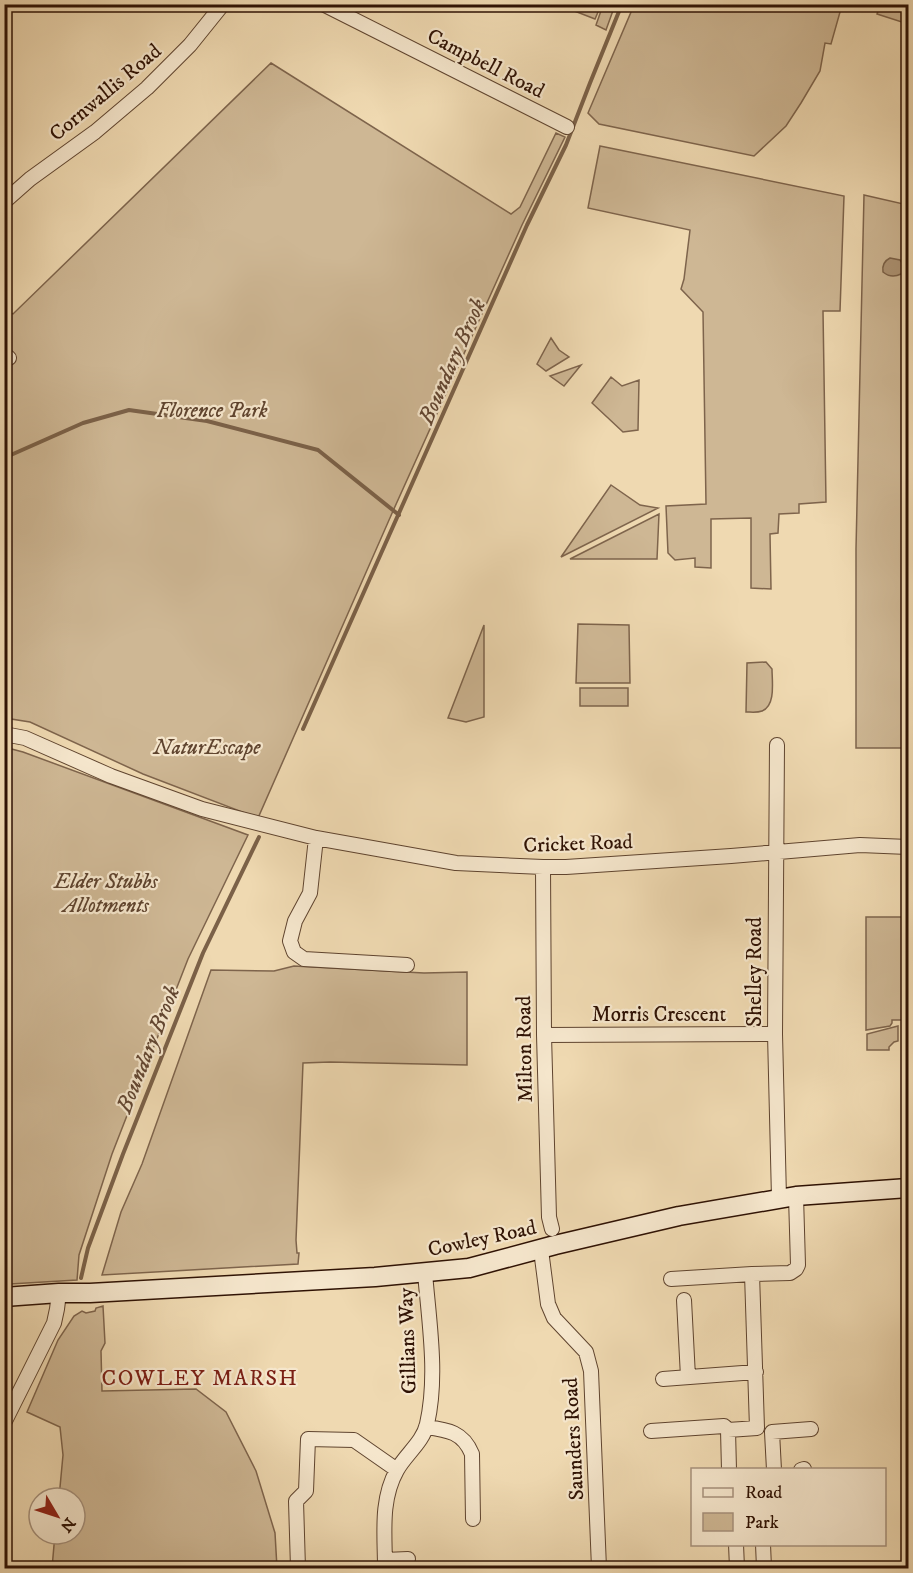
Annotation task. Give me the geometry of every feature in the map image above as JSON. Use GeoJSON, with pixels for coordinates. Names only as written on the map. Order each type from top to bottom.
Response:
{"type":"FeatureCollection","features":[{"type":"Feature","properties":{"kind":"main road","name":"Cowley Road"},"geometry":{"type":"LineString","coordinates":[[4,1297],[425,1273],[469,1268],[679,1216],[788,1197],[909,1188]]}},
{"type":"Feature","properties":{"kind":"street","name":"Cornwallis Road"},"geometry":{"type":"LineString","coordinates":[[4,202],[147,88],[190,45],[223,4]]}},
{"type":"Feature","properties":{"kind":"street","name":"Campbell Road"},"geometry":{"type":"LineString","coordinates":[[322,4],[567,127]]}},
{"type":"Feature","properties":{"kind":"street","name":"Cricket Road"},"geometry":{"type":"LineString","coordinates":[[4,734],[25,738],[122,781],[202,809],[316,838],[456,863],[543,867],[613,864],[860,845],[909,847]]}},
{"type":"Feature","properties":{"kind":"street","name":"Shelley Road"},"geometry":{"type":"LineString","coordinates":[[752,1274],[790,1273],[798,1265],[788,1197],[775,1034],[777,745]]}},
{"type":"Feature","properties":{"kind":"street"},"geometry":{"type":"LineString","coordinates":[[316,838],[310,893],[295,921],[290,941],[294,952],[304,959],[407,965]]}},
{"type":"Feature","properties":{"kind":"street","name":"Milton Road"},"geometry":{"type":"LineString","coordinates":[[543,867],[544,1035],[549,1217],[552,1229]]}},
{"type":"Feature","properties":{"kind":"street","name":"Morris Crescent"},"geometry":{"type":"LineString","coordinates":[[544,1035],[775,1034]]}},
{"type":"Feature","properties":{"kind":"street","name":"Saunders Road"},"geometry":{"type":"LineString","coordinates":[[541,1250],[548,1304],[554,1318],[586,1352],[591,1371],[600,1569]]}},
{"type":"Feature","properties":{"kind":"street","name":"Gillians Way"},"geometry":{"type":"LineString","coordinates":[[385,1564],[384,1512],[389,1491],[397,1470],[426,1427],[432,1398],[433,1378],[425,1273]]}},
{"type":"Feature","properties":{"kind":"street"},"geometry":{"type":"LineString","coordinates":[[672,1279],[752,1274],[757,1428]]}},
{"type":"Feature","properties":{"kind":"street"},"geometry":{"type":"LineString","coordinates":[[4,1423],[54,1323],[59,1293]]}},
{"type":"Feature","properties":{"kind":"street"},"geometry":{"type":"LineString","coordinates":[[684,1300],[687,1377]]}},
{"type":"Feature","properties":{"kind":"street"},"geometry":{"type":"LineString","coordinates":[[663,1379],[756,1372]]}},
{"type":"Feature","properties":{"kind":"street"},"geometry":{"type":"LineString","coordinates":[[651,1431],[724,1426],[728,1430],[729,1468]]}},
{"type":"Feature","properties":{"kind":"street"},"geometry":{"type":"LineString","coordinates":[[426,1427],[444,1429],[458,1435],[468,1444],[472,1454],[466,1495],[473,1519]]}},
{"type":"Feature","properties":{"kind":"street"},"geometry":{"type":"LineString","coordinates":[[728,1430],[757,1428],[772,1432],[811,1429]]}},
{"type":"Feature","properties":{"kind":"street"},"geometry":{"type":"LineString","coordinates":[[772,1432],[774,1468]]}},
{"type":"Feature","properties":{"kind":"street"},"geometry":{"type":"LineString","coordinates":[[297,1569],[296,1501],[306,1491],[308,1439],[354,1440],[397,1470]]}},
{"type":"Feature","properties":{"kind":"street"},"geometry":{"type":"LineString","coordinates":[[736,1546],[737,1569]]}},
{"type":"Feature","properties":{"kind":"street"},"geometry":{"type":"LineString","coordinates":[[763,1546],[764,1569]]}},
{"type":"Feature","properties":{"kind":"street"},"geometry":{"type":"LineString","coordinates":[[385,1564],[408,1559]]}},
{"type":"Feature","properties":{"kind":"green space"},"geometry":{"type":"Polygon","coordinates":[[[634,4],[842,5],[831,44],[825,43],[820,71],[786,126],[754,156],[599,124],[588,113],[634,4]]]}},
{"type":"Feature","properties":{"kind":"green space"},"geometry":{"type":"Polygon","coordinates":[[[559,5],[601,5],[595,19],[559,5]]]}},
{"type":"Feature","properties":{"kind":"green space"},"geometry":{"type":"Polygon","coordinates":[[[603,5],[615,5],[606,30],[596,25],[603,5]]]}},
{"type":"Feature","properties":{"kind":"green space"},"geometry":{"type":"Polygon","coordinates":[[[880,5],[908,5],[908,24],[877,14],[880,5]]]}},
{"type":"Feature","properties":{"kind":"green space","name":"Florence Park"},"geometry":{"type":"Polygon","coordinates":[[[271,63],[511,214],[520,207],[556,133],[565,137],[522,225],[393,511],[258,818],[143,774],[30,722],[5,718],[5,311],[13,314],[271,63]]]}},
{"type":"Feature","properties":{"kind":"green space"},"geometry":{"type":"Polygon","coordinates":[[[600,146],[844,196],[840,311],[823,311],[826,502],[799,504],[799,513],[779,514],[778,533],[770,534],[771,589],[751,588],[751,518],[711,519],[711,568],[695,567],[695,558],[675,560],[668,553],[666,506],[706,504],[703,312],[681,289],[690,230],[588,208],[600,146]]]}},
{"type":"Feature","properties":{"kind":"green space"},"geometry":{"type":"Polygon","coordinates":[[[864,195],[908,205],[908,748],[856,748],[856,549],[864,195]]]}},
{"type":"Feature","properties":{"kind":"green space"},"geometry":{"type":"Polygon","coordinates":[[[551,338],[559,350],[569,357],[546,371],[537,364],[551,338]]]}},
{"type":"Feature","properties":{"kind":"green space"},"geometry":{"type":"Polygon","coordinates":[[[581,365],[564,386],[550,376],[581,365]]]}},
{"type":"Feature","properties":{"kind":"green space"},"geometry":{"type":"Polygon","coordinates":[[[611,377],[622,386],[639,380],[638,430],[623,432],[592,403],[611,377]]]}},
{"type":"Feature","properties":{"kind":"green space"},"geometry":{"type":"Polygon","coordinates":[[[611,485],[640,505],[658,508],[561,557],[611,485]]]}},
{"type":"Feature","properties":{"kind":"green space"},"geometry":{"type":"Polygon","coordinates":[[[659,514],[657,559],[570,559],[659,514]]]}},
{"type":"Feature","properties":{"kind":"green space"},"geometry":{"type":"Polygon","coordinates":[[[578,624],[629,625],[630,683],[576,683],[578,624]]]}},
{"type":"Feature","properties":{"kind":"green space"},"geometry":{"type":"Polygon","coordinates":[[[484,625],[484,717],[466,722],[448,718],[484,625]]]}},
{"type":"Feature","properties":{"kind":"green space"},"geometry":{"type":"Polygon","coordinates":[[[766,662],[772,669],[772,693],[769,704],[762,711],[746,712],[747,663],[766,662]]]}},
{"type":"Feature","properties":{"kind":"green space"},"geometry":{"type":"Polygon","coordinates":[[[580,688],[628,688],[628,706],[580,706],[580,688]]]}},
{"type":"Feature","properties":{"kind":"green space","name":"Elder Stubbs Allotments"},"geometry":{"type":"Polygon","coordinates":[[[4,747],[248,835],[188,959],[112,1154],[79,1255],[77,1280],[10,1284],[4,1200],[4,747]]]}},
{"type":"Feature","properties":{"kind":"green space"},"geometry":{"type":"Polygon","coordinates":[[[866,917],[908,917],[908,1020],[892,1020],[890,1026],[866,1030],[866,917]]]}},
{"type":"Feature","properties":{"kind":"green space"},"geometry":{"type":"Polygon","coordinates":[[[294,966],[424,973],[467,972],[467,1065],[303,1063],[296,1240],[297,1253],[299,1253],[298,1264],[102,1275],[121,1212],[142,1164],[211,970],[274,971],[294,966]]]}},
{"type":"Feature","properties":{"kind":"green space"},"geometry":{"type":"Polygon","coordinates":[[[898,1026],[898,1041],[889,1047],[889,1050],[867,1050],[867,1034],[898,1026]]]}},
{"type":"Feature","properties":{"kind":"green space"},"geometry":{"type":"Polygon","coordinates":[[[103,1306],[105,1343],[101,1351],[102,1391],[196,1389],[226,1412],[256,1471],[275,1533],[277,1568],[52,1568],[54,1546],[87,1546],[87,1486],[60,1486],[63,1455],[60,1427],[27,1412],[58,1340],[74,1316],[82,1311],[86,1313],[95,1311],[96,1308],[103,1306]]]}},
{"type":"Feature","properties":{"kind":"shaded area"},"geometry":{"type":"Polygon","coordinates":[[[890,258],[900,260],[904,266],[901,274],[892,276],[883,272],[884,264],[890,258]]]}},
{"type":"Feature","properties":{"kind":"waterway","name":"Boundary Brook"},"geometry":{"type":"LineString","coordinates":[[303,729],[527,225],[566,145],[622,4]]}},
{"type":"Feature","properties":{"kind":"waterway"},"geometry":{"type":"LineString","coordinates":[[4,458],[83,423],[129,410],[207,421],[318,450],[399,515]]}},
{"type":"Feature","properties":{"kind":"waterway","name":"Boundary Brook"},"geometry":{"type":"LineString","coordinates":[[81,1278],[88,1248],[123,1154],[203,953],[259,837]]}},
{"type":"Feature","properties":{"kind":"district","name":"COWLEY MARSH"},"geometry":{"type":"Point","coordinates":[200,1377]}},
{"type":"Feature","properties":{"kind":"park label","name":"NaturEscape"},"geometry":{"type":"Point","coordinates":[207,747]}}]}
